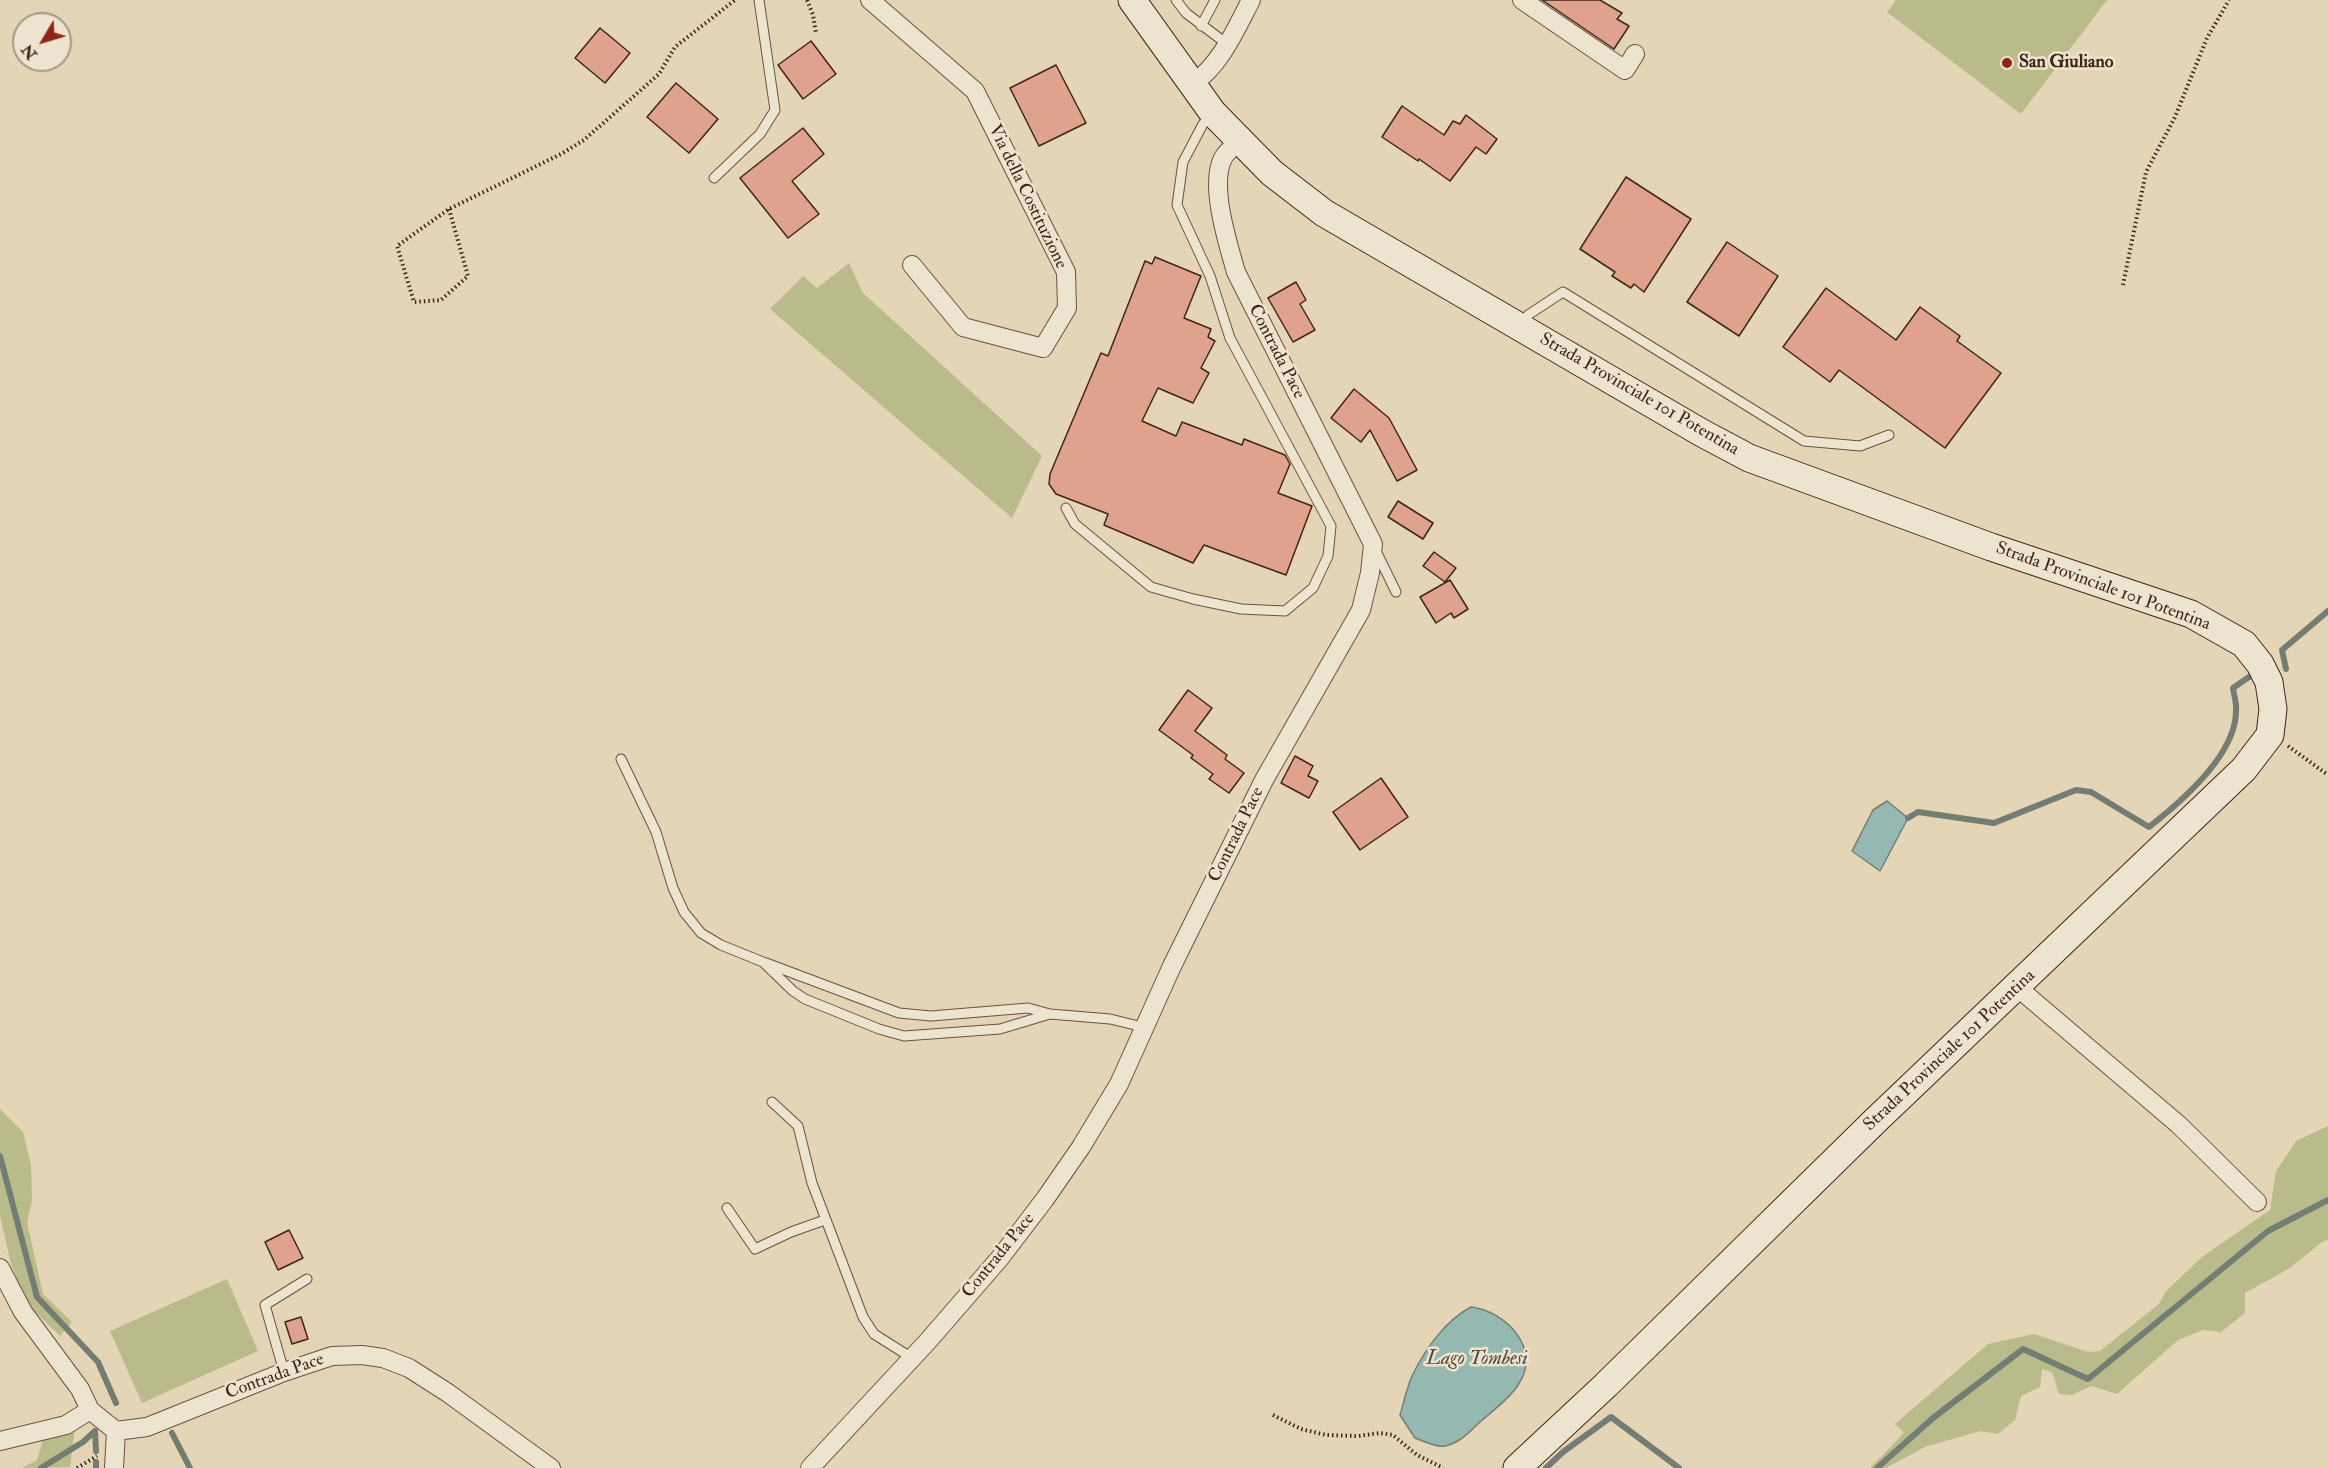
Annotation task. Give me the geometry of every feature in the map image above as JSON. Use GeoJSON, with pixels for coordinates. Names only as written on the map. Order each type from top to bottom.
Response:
{"type":"FeatureCollection","features":[{"type":"Feature","properties":{"kind":"main road","name":"Strada Provinciale 101 Potentina"},"geometry":{"type":"LineString","coordinates":[[1132,0],[1214,113],[1239,141],[1272,173],[1324,213],[1702,434],[1749,458],[1991,547],[2191,614],[2244,644],[2260,664],[2269,682],[2273,709],[2270,735],[2244,769],[1875,1121],[1596,1394],[1517,1468]]}},
{"type":"Feature","properties":{"kind":"street","name":"Via della Costituzione"},"geometry":{"type":"LineString","coordinates":[[870,0],[975,92],[1066,272],[1067,308],[1043,348],[963,327],[912,265]]}},
{"type":"Feature","properties":{"kind":"street"},"geometry":{"type":"LineString","coordinates":[[1192,84],[1201,78],[1227,44],[1251,0]]}},
{"type":"Feature","properties":{"kind":"street"},"geometry":{"type":"LineString","coordinates":[[1522,0],[1625,70],[1635,54]]}},
{"type":"Feature","properties":{"kind":"street","name":"Contrada Pace"},"geometry":{"type":"LineString","coordinates":[[810,1468],[912,1358],[999,1258],[1069,1164],[1119,1084],[1143,1027],[1264,780],[1361,610],[1370,573],[1373,544],[1236,272],[1227,241],[1218,184],[1223,158],[1239,141]]}},
{"type":"Feature","properties":{"kind":"street"},"geometry":{"type":"LineString","coordinates":[[2017,987],[2179,1125],[2257,1202]]}},
{"type":"Feature","properties":{"kind":"street"},"geometry":{"type":"LineString","coordinates":[[0,1268],[23,1312],[80,1389],[90,1410],[116,1431],[114,1468]]}},
{"type":"Feature","properties":{"kind":"street","name":"Contrada Pace"},"geometry":{"type":"LineString","coordinates":[[116,1431],[147,1427],[284,1372],[332,1356],[362,1355],[409,1368],[448,1393],[551,1468]]}},
{"type":"Feature","properties":{"kind":"street"},"geometry":{"type":"LineString","coordinates":[[0,1441],[66,1425],[90,1410]]}},
{"type":"Feature","properties":{"kind":"lane"},"geometry":{"type":"LineString","coordinates":[[714,178],[760,134],[775,110],[759,0]]}},
{"type":"Feature","properties":{"kind":"lane"},"geometry":{"type":"LineString","coordinates":[[1176,0],[1186,13],[1201,26],[1227,44]]}},
{"type":"Feature","properties":{"kind":"lane"},"geometry":{"type":"LineString","coordinates":[[1201,26],[1215,0]]}},
{"type":"Feature","properties":{"kind":"lane"},"geometry":{"type":"LineString","coordinates":[[1066,508],[1075,524],[1151,587],[1241,609],[1285,611],[1313,588],[1328,556],[1331,526],[1230,338],[1210,276],[1177,205],[1183,162],[1203,124],[1214,113]]}},
{"type":"Feature","properties":{"kind":"lane"},"geometry":{"type":"LineString","coordinates":[[1520,327],[1528,315],[1563,292],[1804,441],[1860,446],[1889,435]]}},
{"type":"Feature","properties":{"kind":"lane"},"geometry":{"type":"LineString","coordinates":[[1373,544],[1396,592]]}},
{"type":"Feature","properties":{"kind":"lane"},"geometry":{"type":"LineString","coordinates":[[621,759],[656,832],[673,888],[684,912],[701,933],[721,945],[900,1013],[931,1016],[1028,1008],[1050,1014],[1110,1019],[1143,1027]]}},
{"type":"Feature","properties":{"kind":"lane"},"geometry":{"type":"LineString","coordinates":[[763,962],[793,991],[805,999],[879,1029],[904,1036],[1000,1029],[1050,1014]]}},
{"type":"Feature","properties":{"kind":"lane"},"geometry":{"type":"LineString","coordinates":[[772,1102],[798,1126],[812,1183],[863,1317],[874,1334],[912,1358]]}},
{"type":"Feature","properties":{"kind":"lane"},"geometry":{"type":"LineString","coordinates":[[727,1208],[755,1249],[791,1232],[825,1220]]}},
{"type":"Feature","properties":{"kind":"lane"},"geometry":{"type":"LineString","coordinates":[[284,1372],[266,1305],[307,1279]]}},
{"type":"Feature","properties":{"kind":"path"},"geometry":{"type":"LineString","coordinates":[[449,208],[468,276],[441,300],[414,302],[397,246],[449,208],[561,154],[584,140],[659,74],[675,47],[735,0]]}},
{"type":"Feature","properties":{"kind":"path"},"geometry":{"type":"LineString","coordinates":[[807,0],[813,15],[816,33]]}},
{"type":"Feature","properties":{"kind":"path"},"geometry":{"type":"LineString","coordinates":[[2123,285],[2145,172],[2175,117],[2207,38],[2229,0]]}},
{"type":"Feature","properties":{"kind":"path"},"geometry":{"type":"LineString","coordinates":[[2270,735],[2328,775]]}},
{"type":"Feature","properties":{"kind":"path"},"geometry":{"type":"LineString","coordinates":[[1273,1415],[1301,1429],[1326,1435],[1358,1436],[1380,1433],[1393,1435],[1418,1455],[1443,1468]]}},
{"type":"Feature","properties":{"kind":"path"},"geometry":{"type":"LineString","coordinates":[[77,1468],[93,1458]]}},
{"type":"Feature","properties":{"kind":"green space","name":"San Giuliano"},"geometry":{"type":"Polygon","coordinates":[[[1896,0],[2107,0],[2021,114],[1887,12],[1896,0]]]}},
{"type":"Feature","properties":{"kind":"green space"},"geometry":{"type":"Polygon","coordinates":[[[849,263],[863,293],[1042,456],[1012,518],[770,309],[803,276],[817,288],[849,263]]]}},
{"type":"Feature","properties":{"kind":"green space"},"geometry":{"type":"Polygon","coordinates":[[[0,1109],[23,1132],[31,1165],[32,1201],[27,1222],[43,1294],[72,1322],[60,1336],[26,1303],[11,1264],[0,1216],[0,1109]]]}},
{"type":"Feature","properties":{"kind":"green space"},"geometry":{"type":"Polygon","coordinates":[[[2328,1126],[2328,1240],[2322,1242],[2290,1268],[2245,1293],[2245,1313],[2221,1332],[2203,1330],[2178,1340],[2117,1394],[2091,1386],[2072,1395],[2059,1394],[2052,1372],[2042,1369],[2040,1387],[2021,1396],[2015,1420],[1998,1434],[1980,1431],[1925,1447],[1886,1468],[1870,1468],[1904,1433],[1895,1424],[1988,1344],[2034,1334],[2088,1352],[2100,1351],[2159,1304],[2166,1291],[2202,1257],[2270,1210],[2276,1171],[2296,1141],[2328,1126]]]}},
{"type":"Feature","properties":{"kind":"green space"},"geometry":{"type":"Polygon","coordinates":[[[227,1279],[258,1351],[142,1403],[110,1331],[227,1279]]]}},
{"type":"Feature","properties":{"kind":"green space"},"geometry":{"type":"Polygon","coordinates":[[[75,1427],[70,1467],[22,1468],[37,1460],[43,1440],[75,1427]]]}},
{"type":"Feature","properties":{"kind":"water"},"geometry":{"type":"Polygon","coordinates":[[[1887,801],[1908,818],[1880,871],[1852,851],[1873,810],[1887,801]]]}},
{"type":"Feature","properties":{"kind":"water","name":"Lago Tombesi"},"geometry":{"type":"Polygon","coordinates":[[[1471,1307],[1497,1316],[1517,1334],[1526,1359],[1525,1372],[1511,1395],[1465,1436],[1451,1444],[1434,1445],[1415,1438],[1400,1415],[1407,1389],[1424,1354],[1453,1319],[1471,1307]]]}},
{"type":"Feature","properties":{"kind":"building"},"geometry":{"type":"Polygon","coordinates":[[[1542,0],[1600,0],[1622,13],[1617,19],[1629,26],[1614,49],[1542,0]]]}},
{"type":"Feature","properties":{"kind":"building"},"geometry":{"type":"Polygon","coordinates":[[[600,28],[630,53],[605,83],[575,58],[600,28]]]}},
{"type":"Feature","properties":{"kind":"building"},"geometry":{"type":"Polygon","coordinates":[[[811,41],[836,74],[803,99],[778,65],[811,41]]]}},
{"type":"Feature","properties":{"kind":"building"},"geometry":{"type":"Polygon","coordinates":[[[1056,65],[1086,123],[1039,146],[1010,88],[1056,65]]]}},
{"type":"Feature","properties":{"kind":"building"},"geometry":{"type":"Polygon","coordinates":[[[676,83],[718,119],[689,153],[647,117],[676,83]]]}},
{"type":"Feature","properties":{"kind":"building"},"geometry":{"type":"Polygon","coordinates":[[[1402,106],[1444,135],[1453,121],[1460,124],[1466,115],[1497,139],[1486,154],[1476,147],[1450,181],[1382,137],[1402,106]]]}},
{"type":"Feature","properties":{"kind":"building"},"geometry":{"type":"Polygon","coordinates":[[[803,128],[824,154],[792,181],[819,214],[788,238],[740,178],[803,128]]]}},
{"type":"Feature","properties":{"kind":"building"},"geometry":{"type":"Polygon","coordinates":[[[1626,177],[1691,219],[1644,292],[1634,284],[1631,288],[1612,276],[1615,272],[1580,249],[1626,177]]]}},
{"type":"Feature","properties":{"kind":"building"},"geometry":{"type":"Polygon","coordinates":[[[1727,242],[1778,276],[1739,336],[1687,302],[1727,242]]]}},
{"type":"Feature","properties":{"kind":"building"},"geometry":{"type":"Polygon","coordinates":[[[1155,257],[1201,276],[1184,318],[1211,329],[1208,337],[1215,341],[1201,368],[1209,373],[1193,403],[1158,388],[1142,421],[1176,436],[1182,422],[1242,445],[1244,439],[1285,455],[1290,464],[1278,493],[1312,506],[1286,575],[1204,545],[1193,563],[1104,525],[1108,514],[1056,494],[1049,484],[1050,474],[1101,353],[1108,356],[1145,261],[1152,264],[1155,257]]]}},
{"type":"Feature","properties":{"kind":"building"},"geometry":{"type":"Polygon","coordinates":[[[1296,282],[1306,300],[1300,304],[1315,330],[1293,342],[1268,298],[1296,282]]]}},
{"type":"Feature","properties":{"kind":"building"},"geometry":{"type":"Polygon","coordinates":[[[1826,288],[1896,340],[1920,307],[1960,336],[1957,341],[2001,373],[1945,448],[1839,370],[1830,382],[1783,347],[1826,288]]]}},
{"type":"Feature","properties":{"kind":"building"},"geometry":{"type":"Polygon","coordinates":[[[1354,389],[1389,418],[1417,470],[1397,481],[1370,430],[1361,442],[1331,418],[1354,389]]]}},
{"type":"Feature","properties":{"kind":"building"},"geometry":{"type":"Polygon","coordinates":[[[1398,501],[1433,523],[1423,539],[1388,517],[1398,501]]]}},
{"type":"Feature","properties":{"kind":"building"},"geometry":{"type":"Polygon","coordinates":[[[1434,552],[1456,568],[1445,582],[1423,566],[1434,552]]]}},
{"type":"Feature","properties":{"kind":"building"},"geometry":{"type":"Polygon","coordinates":[[[1450,580],[1468,609],[1454,618],[1451,613],[1436,623],[1420,597],[1450,580]]]}},
{"type":"Feature","properties":{"kind":"building"},"geometry":{"type":"Polygon","coordinates":[[[1188,690],[1212,708],[1195,731],[1227,755],[1225,759],[1244,773],[1229,793],[1209,779],[1213,774],[1191,758],[1193,755],[1159,730],[1188,690]]]}},
{"type":"Feature","properties":{"kind":"building"},"geometry":{"type":"Polygon","coordinates":[[[1295,756],[1313,766],[1308,776],[1318,781],[1309,798],[1281,783],[1295,756]]]}},
{"type":"Feature","properties":{"kind":"building"},"geometry":{"type":"Polygon","coordinates":[[[1381,778],[1408,817],[1360,850],[1333,812],[1381,778]]]}},
{"type":"Feature","properties":{"kind":"building"},"geometry":{"type":"Polygon","coordinates":[[[289,1230],[303,1258],[278,1270],[265,1242],[289,1230]]]}},
{"type":"Feature","properties":{"kind":"building"},"geometry":{"type":"Polygon","coordinates":[[[301,1317],[308,1339],[292,1344],[285,1322],[301,1317]]]}},
{"type":"Feature","properties":{"kind":"waterway"},"geometry":{"type":"LineString","coordinates":[[2286,669],[2282,650],[2328,611]]}},
{"type":"Feature","properties":{"kind":"waterway"},"geometry":{"type":"LineString","coordinates":[[1908,818],[1918,812],[1994,823],[2076,790],[2091,792],[2149,827],[2191,791],[2217,760],[2234,728],[2236,708],[2233,688],[2249,677]]}},
{"type":"Feature","properties":{"kind":"waterway"},"geometry":{"type":"LineString","coordinates":[[0,1156],[37,1297],[98,1362],[116,1403]]}},
{"type":"Feature","properties":{"kind":"waterway"},"geometry":{"type":"LineString","coordinates":[[1877,1468],[1933,1418],[2023,1349],[2088,1379],[2268,1231],[2328,1200]]}},
{"type":"Feature","properties":{"kind":"waterway"},"geometry":{"type":"LineString","coordinates":[[1546,1468],[1563,1452],[1611,1417],[1679,1468]]}},
{"type":"Feature","properties":{"kind":"waterway"},"geometry":{"type":"LineString","coordinates":[[95,1431],[96,1451]]}},
{"type":"Feature","properties":{"kind":"waterway"},"geometry":{"type":"LineString","coordinates":[[41,1468],[83,1442],[95,1431]]}},
{"type":"Feature","properties":{"kind":"waterway"},"geometry":{"type":"LineString","coordinates":[[172,1433],[190,1468]]}},
{"type":"Feature","properties":{"kind":"waterway"},"geometry":{"type":"LineString","coordinates":[[96,1462],[96,1468]]}},
{"type":"Feature","properties":{"kind":"place","name":"San Giuliano"},"geometry":{"type":"Point","coordinates":[2007,63]}}]}
